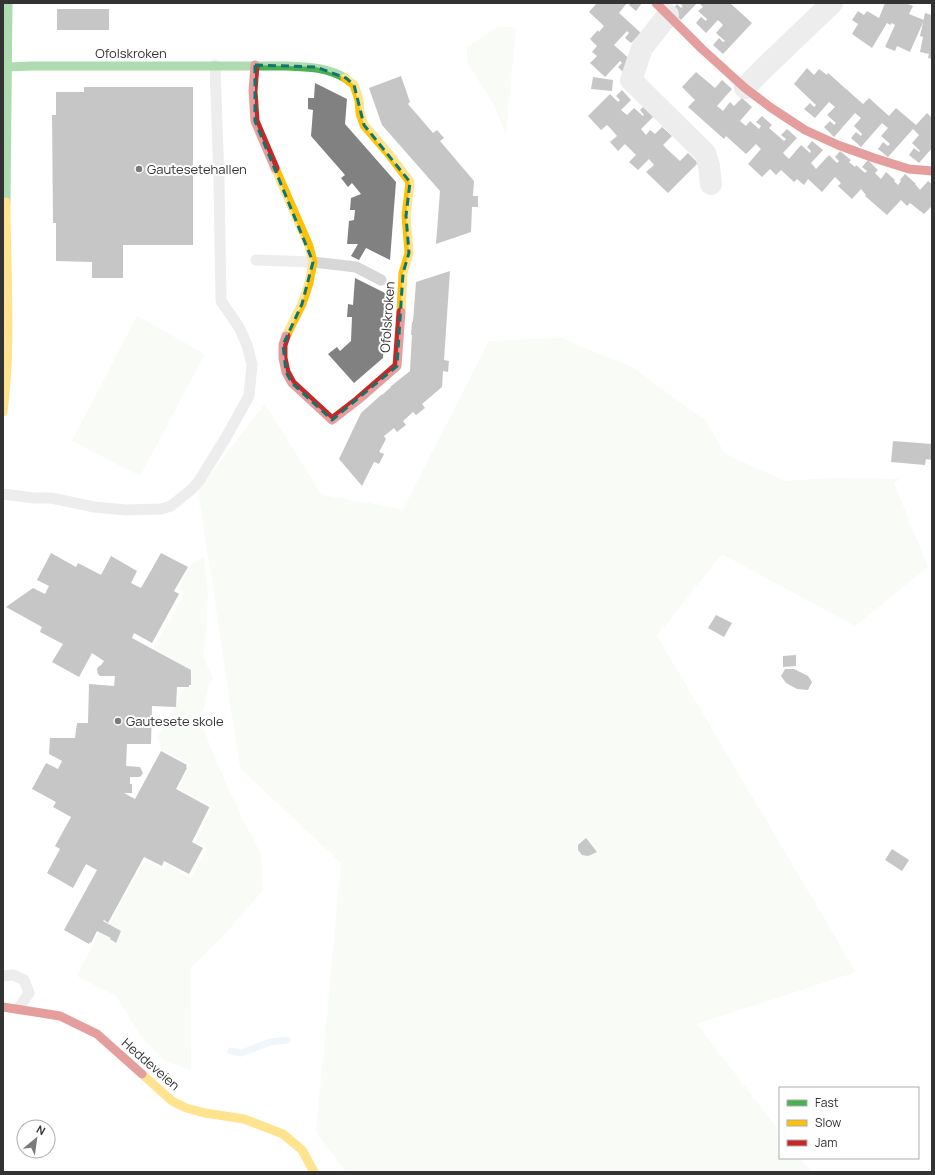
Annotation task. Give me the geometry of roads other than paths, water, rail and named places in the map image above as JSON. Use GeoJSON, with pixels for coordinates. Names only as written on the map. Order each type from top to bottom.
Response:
{"type":"FeatureCollection","features":[{"type":"Feature","properties":{"kind":"street"},"geometry":{"type":"LineString","coordinates":[[3,412],[6,390],[8,3]]}},
{"type":"Feature","properties":{"kind":"street"},"geometry":{"type":"LineString","coordinates":[[745,88],[832,3]]}},
{"type":"Feature","properties":{"kind":"street"},"geometry":{"type":"LineString","coordinates":[[711,184],[709,166],[705,153],[631,80],[642,48],[662,9],[745,88],[805,130],[838,145],[874,158],[909,169],[932,171]]}},
{"type":"Feature","properties":{"kind":"street","name":"Ofolskroken"},"geometry":{"type":"LineString","coordinates":[[7,67],[215,65],[255,65],[316,67],[336,72],[346,78],[354,86],[359,100],[360,113],[364,125],[389,154],[410,182],[406,216],[409,253],[403,273],[397,366],[358,400],[332,420],[292,383],[286,372],[283,358],[283,345],[302,304],[309,283],[313,262],[309,246],[255,121],[252,92],[255,65]]}},
{"type":"Feature","properties":{"kind":"street","name":"Heddeveien"},"geometry":{"type":"LineString","coordinates":[[3,1007],[60,1016],[97,1034],[172,1102],[186,1108],[205,1113],[244,1119],[284,1134],[302,1150],[314,1172]]}},
{"type":"Feature","properties":{"kind":"lane"},"geometry":{"type":"LineString","coordinates":[[3,494],[34,498],[51,498],[94,507],[126,510],[161,509],[171,506],[192,489],[199,481],[249,396],[252,364],[247,345],[239,327],[221,301],[220,181],[215,65]]}},
{"type":"Feature","properties":{"kind":"lane"},"geometry":{"type":"LineString","coordinates":[[256,260],[313,262],[356,267],[381,280]]}},
{"type":"Feature","properties":{"kind":"lane"},"geometry":{"type":"LineString","coordinates":[[3,976],[13,975],[24,980],[29,993],[18,1009]]}},
{"type":"Feature","properties":{"kind":"waterway"},"geometry":{"type":"LineString","coordinates":[[231,1051],[242,1053],[270,1042],[287,1040]]}},
{"type":"Feature","properties":{"kind":"place","name":"Gautesetehallen"},"geometry":{"type":"Point","coordinates":[139,169]}},
{"type":"Feature","properties":{"kind":"place","name":"Gautesete skole"},"geometry":{"type":"Point","coordinates":[118,721]}}]}
